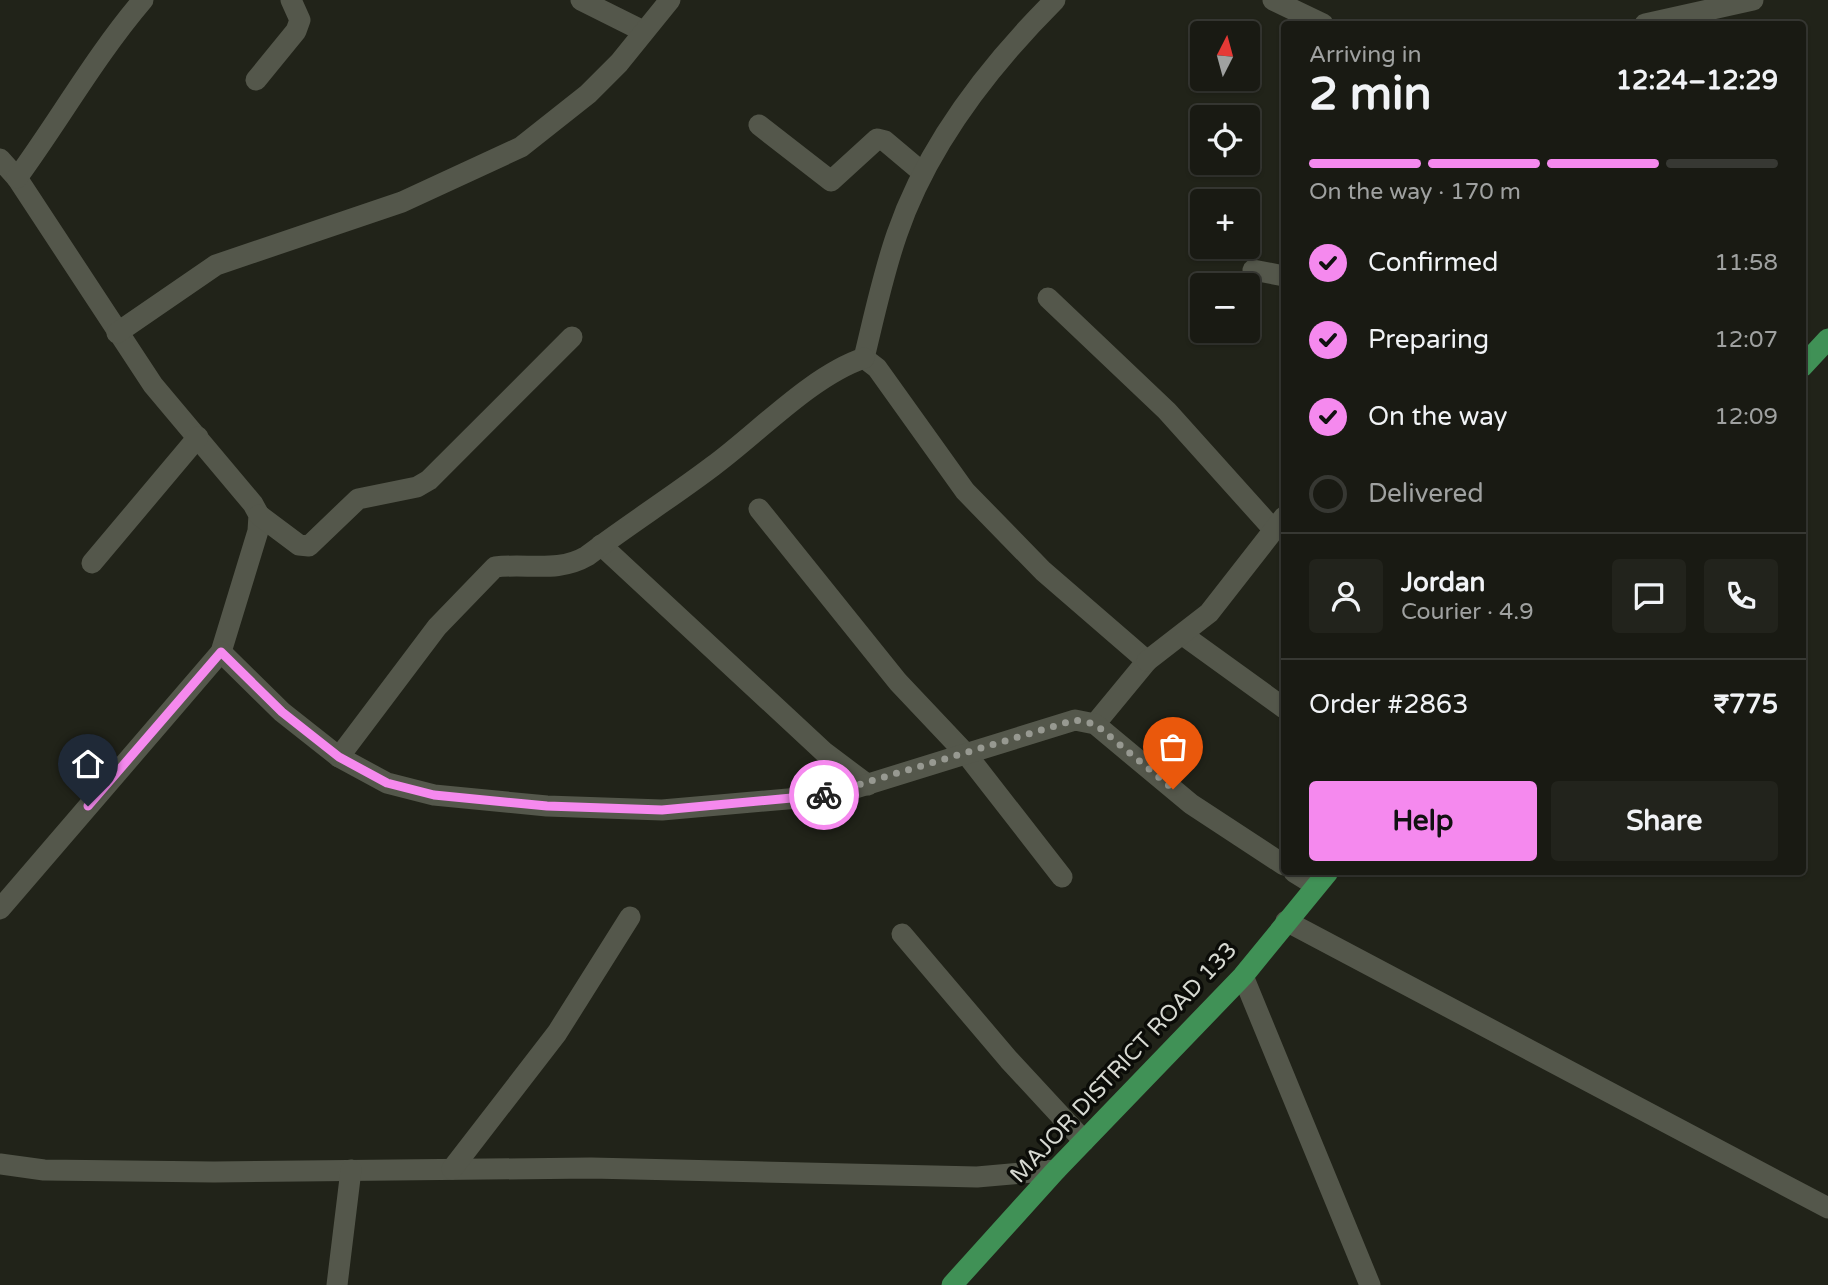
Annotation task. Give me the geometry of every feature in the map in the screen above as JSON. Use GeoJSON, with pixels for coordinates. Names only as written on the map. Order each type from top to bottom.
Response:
{"type":"FeatureCollection","features":[{"type":"Feature","properties":{"kind":"main road"},"geometry":{"type":"LineString","coordinates":[[1806,363],[1828,339]]}},
{"type":"Feature","properties":{"kind":"main road","name":"MAJOR DISTRICT ROAD 133"},"geometry":{"type":"LineString","coordinates":[[952,1285],[1056,1170],[1243,976],[1321,878]]}},
{"type":"Feature","properties":{"kind":"street"},"geometry":{"type":"LineString","coordinates":[[17,178],[65,112],[116,32],[143,0]]}},
{"type":"Feature","properties":{"kind":"street"},"geometry":{"type":"LineString","coordinates":[[256,80],[296,31],[300,20],[291,0]]}},
{"type":"Feature","properties":{"kind":"street"},"geometry":{"type":"LineString","coordinates":[[581,0],[643,31]]}},
{"type":"Feature","properties":{"kind":"street"},"geometry":{"type":"LineString","coordinates":[[117,333],[216,265],[402,202],[521,147],[588,94],[618,64],[670,0]]}},
{"type":"Feature","properties":{"kind":"street"},"geometry":{"type":"LineString","coordinates":[[864,358],[897,234],[923,173],[964,110],[1055,0]]}},
{"type":"Feature","properties":{"kind":"street"},"geometry":{"type":"LineString","coordinates":[[1273,0],[1317,21]]}},
{"type":"Feature","properties":{"kind":"street"},"geometry":{"type":"LineString","coordinates":[[1658,21],[1748,1]]}},
{"type":"Feature","properties":{"kind":"street"},"geometry":{"type":"LineString","coordinates":[[1736,21],[1748,1]]}},
{"type":"Feature","properties":{"kind":"street"},"geometry":{"type":"LineString","coordinates":[[759,125],[831,181],[877,139],[886,141],[923,173]]}},
{"type":"Feature","properties":{"kind":"street"},"geometry":{"type":"LineString","coordinates":[[0,159],[17,178],[153,385],[259,515],[299,545],[309,546],[358,499],[422,485],[572,337]]}},
{"type":"Feature","properties":{"kind":"street"},"geometry":{"type":"LineString","coordinates":[[1253,270],[1281,275]]}},
{"type":"Feature","properties":{"kind":"street"},"geometry":{"type":"LineString","coordinates":[[1048,298],[1279,523],[1232,587],[1209,613],[1147,661],[1095,724]]}},
{"type":"Feature","properties":{"kind":"street"},"geometry":{"type":"LineString","coordinates":[[339,757],[437,627],[495,566],[571,565],[713,466],[809,390],[852,362],[864,358]]}},
{"type":"Feature","properties":{"kind":"street"},"geometry":{"type":"LineString","coordinates":[[864,358],[877,368],[965,491],[1042,571],[1147,661]]}},
{"type":"Feature","properties":{"kind":"street"},"geometry":{"type":"LineString","coordinates":[[92,563],[198,437]]}},
{"type":"Feature","properties":{"kind":"street"},"geometry":{"type":"LineString","coordinates":[[759,509],[898,682],[967,755],[1062,877]]}},
{"type":"Feature","properties":{"kind":"street"},"geometry":{"type":"LineString","coordinates":[[0,909],[221,652],[258,531],[259,515]]}},
{"type":"Feature","properties":{"kind":"street"},"geometry":{"type":"LineString","coordinates":[[601,545],[824,752],[868,785]]}},
{"type":"Feature","properties":{"kind":"street"},"geometry":{"type":"LineString","coordinates":[[1183,635],[1281,706]]}},
{"type":"Feature","properties":{"kind":"street"},"geometry":{"type":"LineString","coordinates":[[221,652],[282,712],[339,757],[387,783],[434,795],[547,806],[662,810],[833,794],[1075,720],[1095,724],[1191,804],[1281,863]]}},
{"type":"Feature","properties":{"kind":"street"},"geometry":{"type":"LineString","coordinates":[[452,1169],[557,1032],[630,917]]}},
{"type":"Feature","properties":{"kind":"street"},"geometry":{"type":"LineString","coordinates":[[1286,921],[1828,1208]]}},
{"type":"Feature","properties":{"kind":"street"},"geometry":{"type":"LineString","coordinates":[[902,934],[1084,1141]]}},
{"type":"Feature","properties":{"kind":"street"},"geometry":{"type":"LineString","coordinates":[[1243,976],[1370,1285]]}},
{"type":"Feature","properties":{"kind":"street"},"geometry":{"type":"LineString","coordinates":[[0,1164],[44,1170],[591,1168],[978,1177],[1056,1170]]}},
{"type":"Feature","properties":{"kind":"street"},"geometry":{"type":"LineString","coordinates":[[337,1285],[351,1170]]}},
{"type":"Feature","properties":{"kind":"way so far"},"geometry":{"type":"LineString","coordinates":[[824,795],[851,790],[1075,720],[1095,724],[1173,789]]}},
{"type":"Feature","properties":{"kind":"route"},"geometry":{"type":"LineString","coordinates":[[88,806],[221,652],[282,712],[339,757],[387,783],[434,795],[547,806],[662,810],[824,795]]}}]}
